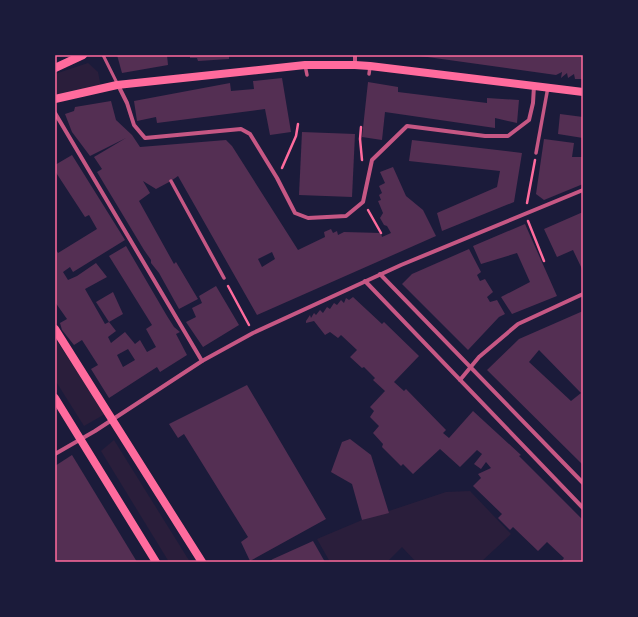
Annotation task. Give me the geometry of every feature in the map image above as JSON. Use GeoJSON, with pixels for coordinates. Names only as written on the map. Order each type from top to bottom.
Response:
{"type":"FeatureCollection","features":[{"type":"Feature","properties":{"kind":"main road"},"geometry":{"type":"LineString","coordinates":[[55,68],[83,55]]}},
{"type":"Feature","properties":{"kind":"main road"},"geometry":{"type":"LineString","coordinates":[[55,99],[118,85],[305,65],[356,65],[370,70],[548,87],[583,92]]}},
{"type":"Feature","properties":{"kind":"main road"},"geometry":{"type":"LineString","coordinates":[[55,329],[113,418],[202,562]]}},
{"type":"Feature","properties":{"kind":"main road"},"geometry":{"type":"LineString","coordinates":[[55,398],[156,562]]}},
{"type":"Feature","properties":{"kind":"street"},"geometry":{"type":"LineString","coordinates":[[355,55],[356,65]]}},
{"type":"Feature","properties":{"kind":"street"},"geometry":{"type":"LineString","coordinates":[[305,65],[307,75]]}},
{"type":"Feature","properties":{"kind":"street"},"geometry":{"type":"LineString","coordinates":[[118,85],[127,103],[134,125],[145,138],[241,129],[250,134],[277,178],[295,213],[308,218],[346,216],[363,202],[372,160],[407,126],[485,136],[508,136],[529,120],[533,103],[534,86]]}},
{"type":"Feature","properties":{"kind":"street"},"geometry":{"type":"LineString","coordinates":[[536,153],[548,87]]}},
{"type":"Feature","properties":{"kind":"street"},"geometry":{"type":"LineString","coordinates":[[55,114],[202,360]]}},
{"type":"Feature","properties":{"kind":"street"},"geometry":{"type":"LineString","coordinates":[[171,181],[224,278]]}},
{"type":"Feature","properties":{"kind":"street"},"geometry":{"type":"LineString","coordinates":[[55,454],[202,360],[253,333],[380,274],[583,190]]}},
{"type":"Feature","properties":{"kind":"street"},"geometry":{"type":"LineString","coordinates":[[380,274],[583,483]]}},
{"type":"Feature","properties":{"kind":"street"},"geometry":{"type":"LineString","coordinates":[[366,281],[583,508]]}},
{"type":"Feature","properties":{"kind":"street"},"geometry":{"type":"LineString","coordinates":[[460,380],[479,357],[518,324],[583,294]]}},
{"type":"Feature","properties":{"kind":"lane"},"geometry":{"type":"LineString","coordinates":[[103,55],[118,85]]}},
{"type":"Feature","properties":{"kind":"path"},"geometry":{"type":"LineString","coordinates":[[277,178],[296,136],[298,124]]}},
{"type":"Feature","properties":{"kind":"path"},"geometry":{"type":"LineString","coordinates":[[536,153],[526,214],[544,261]]}},
{"type":"Feature","properties":{"kind":"path"},"geometry":{"type":"LineString","coordinates":[[363,202],[380,233]]}},
{"type":"Feature","properties":{"kind":"path"},"geometry":{"type":"LineString","coordinates":[[224,278],[253,333]]}},
{"type":"Feature","properties":{"kind":"shaded area"},"geometry":{"type":"Polygon","coordinates":[[[88,63],[98,72],[101,87],[55,97],[55,74],[88,63]]]}},
{"type":"Feature","properties":{"kind":"shaded area"},"geometry":{"type":"Polygon","coordinates":[[[55,338],[105,414],[84,426],[55,380],[55,338]]]}},
{"type":"Feature","properties":{"kind":"shaded area"},"geometry":{"type":"Polygon","coordinates":[[[114,440],[190,562],[169,562],[101,451],[114,440]]]}},
{"type":"Feature","properties":{"kind":"shaded area"},"geometry":{"type":"Polygon","coordinates":[[[470,491],[511,534],[481,562],[416,562],[402,547],[387,562],[330,562],[317,539],[362,520],[446,492],[470,491]]]}},
{"type":"Feature","properties":{"kind":"building"},"geometry":{"type":"Polygon","coordinates":[[[117,55],[167,55],[168,65],[122,73],[117,55]]]}},
{"type":"Feature","properties":{"kind":"building"},"geometry":{"type":"Polygon","coordinates":[[[190,55],[229,55],[229,59],[198,61],[197,58],[190,58],[190,55]]]}},
{"type":"Feature","properties":{"kind":"building"},"geometry":{"type":"Polygon","coordinates":[[[413,55],[583,55],[583,79],[575,79],[574,74],[568,78],[567,73],[561,78],[562,72],[556,75],[413,55]]]}},
{"type":"Feature","properties":{"kind":"building"},"geometry":{"type":"Polygon","coordinates":[[[282,78],[291,132],[270,135],[265,109],[157,123],[156,117],[137,121],[134,101],[230,83],[231,91],[254,89],[253,81],[282,78]]]}},
{"type":"Feature","properties":{"kind":"building"},"geometry":{"type":"Polygon","coordinates":[[[368,82],[398,87],[398,92],[487,103],[487,98],[519,100],[517,123],[495,118],[495,128],[385,112],[382,140],[362,137],[368,82]]]}},
{"type":"Feature","properties":{"kind":"building"},"geometry":{"type":"Polygon","coordinates":[[[111,101],[116,120],[132,135],[140,147],[226,140],[232,146],[298,250],[325,237],[324,232],[331,229],[333,233],[337,231],[338,235],[344,232],[381,233],[382,237],[391,233],[380,218],[383,213],[378,201],[381,200],[379,195],[382,193],[379,186],[385,183],[380,172],[393,167],[406,196],[423,210],[436,236],[257,315],[178,176],[156,189],[143,181],[150,193],[139,201],[174,264],[176,262],[198,299],[179,309],[159,273],[151,263],[151,260],[97,172],[102,169],[94,157],[126,138],[90,156],[72,132],[65,114],[74,111],[75,107],[111,101]],[[272,252],[258,259],[262,267],[275,259],[272,252]]]}},
{"type":"Feature","properties":{"kind":"building"},"geometry":{"type":"Polygon","coordinates":[[[560,114],[583,117],[583,138],[558,134],[560,114]]]}},
{"type":"Feature","properties":{"kind":"building"},"geometry":{"type":"Polygon","coordinates":[[[302,132],[355,134],[352,197],[299,195],[302,132]]]}},
{"type":"Feature","properties":{"kind":"building"},"geometry":{"type":"Polygon","coordinates":[[[544,139],[574,143],[572,157],[583,157],[583,184],[544,200],[536,194],[544,139]]]}},
{"type":"Feature","properties":{"kind":"building"},"geometry":{"type":"Polygon","coordinates":[[[412,140],[522,153],[514,202],[442,231],[437,213],[497,187],[500,171],[409,161],[412,140]]]}},
{"type":"Feature","properties":{"kind":"building"},"geometry":{"type":"Polygon","coordinates":[[[72,155],[125,240],[73,272],[70,267],[63,272],[68,280],[77,276],[96,263],[107,277],[85,289],[105,324],[109,322],[116,331],[108,337],[111,343],[125,332],[135,344],[140,340],[147,352],[156,347],[146,329],[152,325],[109,256],[126,246],[167,316],[174,327],[180,332],[176,334],[187,355],[160,372],[157,367],[109,398],[91,369],[98,365],[82,340],[74,345],[62,330],[60,323],[67,319],[55,302],[55,248],[58,253],[97,229],[89,215],[85,217],[55,171],[55,165],[72,155]],[[128,349],[117,355],[123,367],[135,360],[128,349]]]}},
{"type":"Feature","properties":{"kind":"building"},"geometry":{"type":"Polygon","coordinates":[[[583,212],[583,271],[573,250],[557,257],[544,229],[583,212]]]}},
{"type":"Feature","properties":{"kind":"building"},"geometry":{"type":"Polygon","coordinates":[[[525,224],[557,296],[512,314],[501,297],[530,282],[517,253],[481,264],[473,246],[525,224]]]}},
{"type":"Feature","properties":{"kind":"building"},"geometry":{"type":"Polygon","coordinates":[[[469,249],[481,272],[477,275],[480,281],[485,279],[493,292],[487,297],[490,302],[497,300],[505,314],[499,317],[468,350],[402,284],[412,274],[469,249]]]}},
{"type":"Feature","properties":{"kind":"building"},"geometry":{"type":"Polygon","coordinates":[[[216,286],[239,325],[203,347],[186,322],[196,317],[192,308],[202,303],[199,296],[216,286]]]}},
{"type":"Feature","properties":{"kind":"building"},"geometry":{"type":"Polygon","coordinates":[[[113,292],[123,314],[109,322],[96,302],[113,292]]]}},
{"type":"Feature","properties":{"kind":"building"},"geometry":{"type":"Polygon","coordinates":[[[353,297],[382,324],[384,322],[419,356],[394,382],[404,391],[406,389],[446,430],[443,433],[449,438],[473,411],[521,455],[519,456],[583,520],[583,562],[561,562],[564,558],[547,542],[538,551],[513,527],[510,530],[498,518],[502,514],[473,486],[481,478],[478,474],[491,468],[486,462],[481,469],[474,464],[482,454],[477,450],[460,467],[440,449],[413,474],[403,464],[401,466],[382,447],[383,444],[373,433],[379,426],[370,417],[374,411],[370,407],[385,391],[373,380],[375,378],[364,367],[362,368],[350,357],[357,350],[341,335],[338,338],[330,332],[325,335],[314,321],[306,323],[310,315],[311,318],[314,313],[316,315],[320,310],[323,313],[327,307],[330,309],[334,303],[337,305],[341,300],[344,303],[346,298],[349,300],[353,297]]]}},
{"type":"Feature","properties":{"kind":"building"},"geometry":{"type":"Polygon","coordinates":[[[583,311],[583,465],[487,370],[519,339],[583,311]],[[539,350],[529,362],[571,401],[581,393],[539,350]]]}},
{"type":"Feature","properties":{"kind":"building"},"geometry":{"type":"Polygon","coordinates":[[[247,385],[326,519],[250,561],[241,542],[248,537],[184,434],[178,438],[169,424],[247,385]]]}},
{"type":"Feature","properties":{"kind":"building"},"geometry":{"type":"Polygon","coordinates":[[[350,439],[371,455],[389,513],[362,520],[352,484],[331,472],[342,442],[350,439]]]}},
{"type":"Feature","properties":{"kind":"building"},"geometry":{"type":"Polygon","coordinates":[[[72,455],[137,562],[57,562],[55,559],[55,466],[72,455]]]}},
{"type":"Feature","properties":{"kind":"building"},"geometry":{"type":"Polygon","coordinates":[[[313,541],[325,562],[268,562],[273,559],[313,541]]]}}]}
